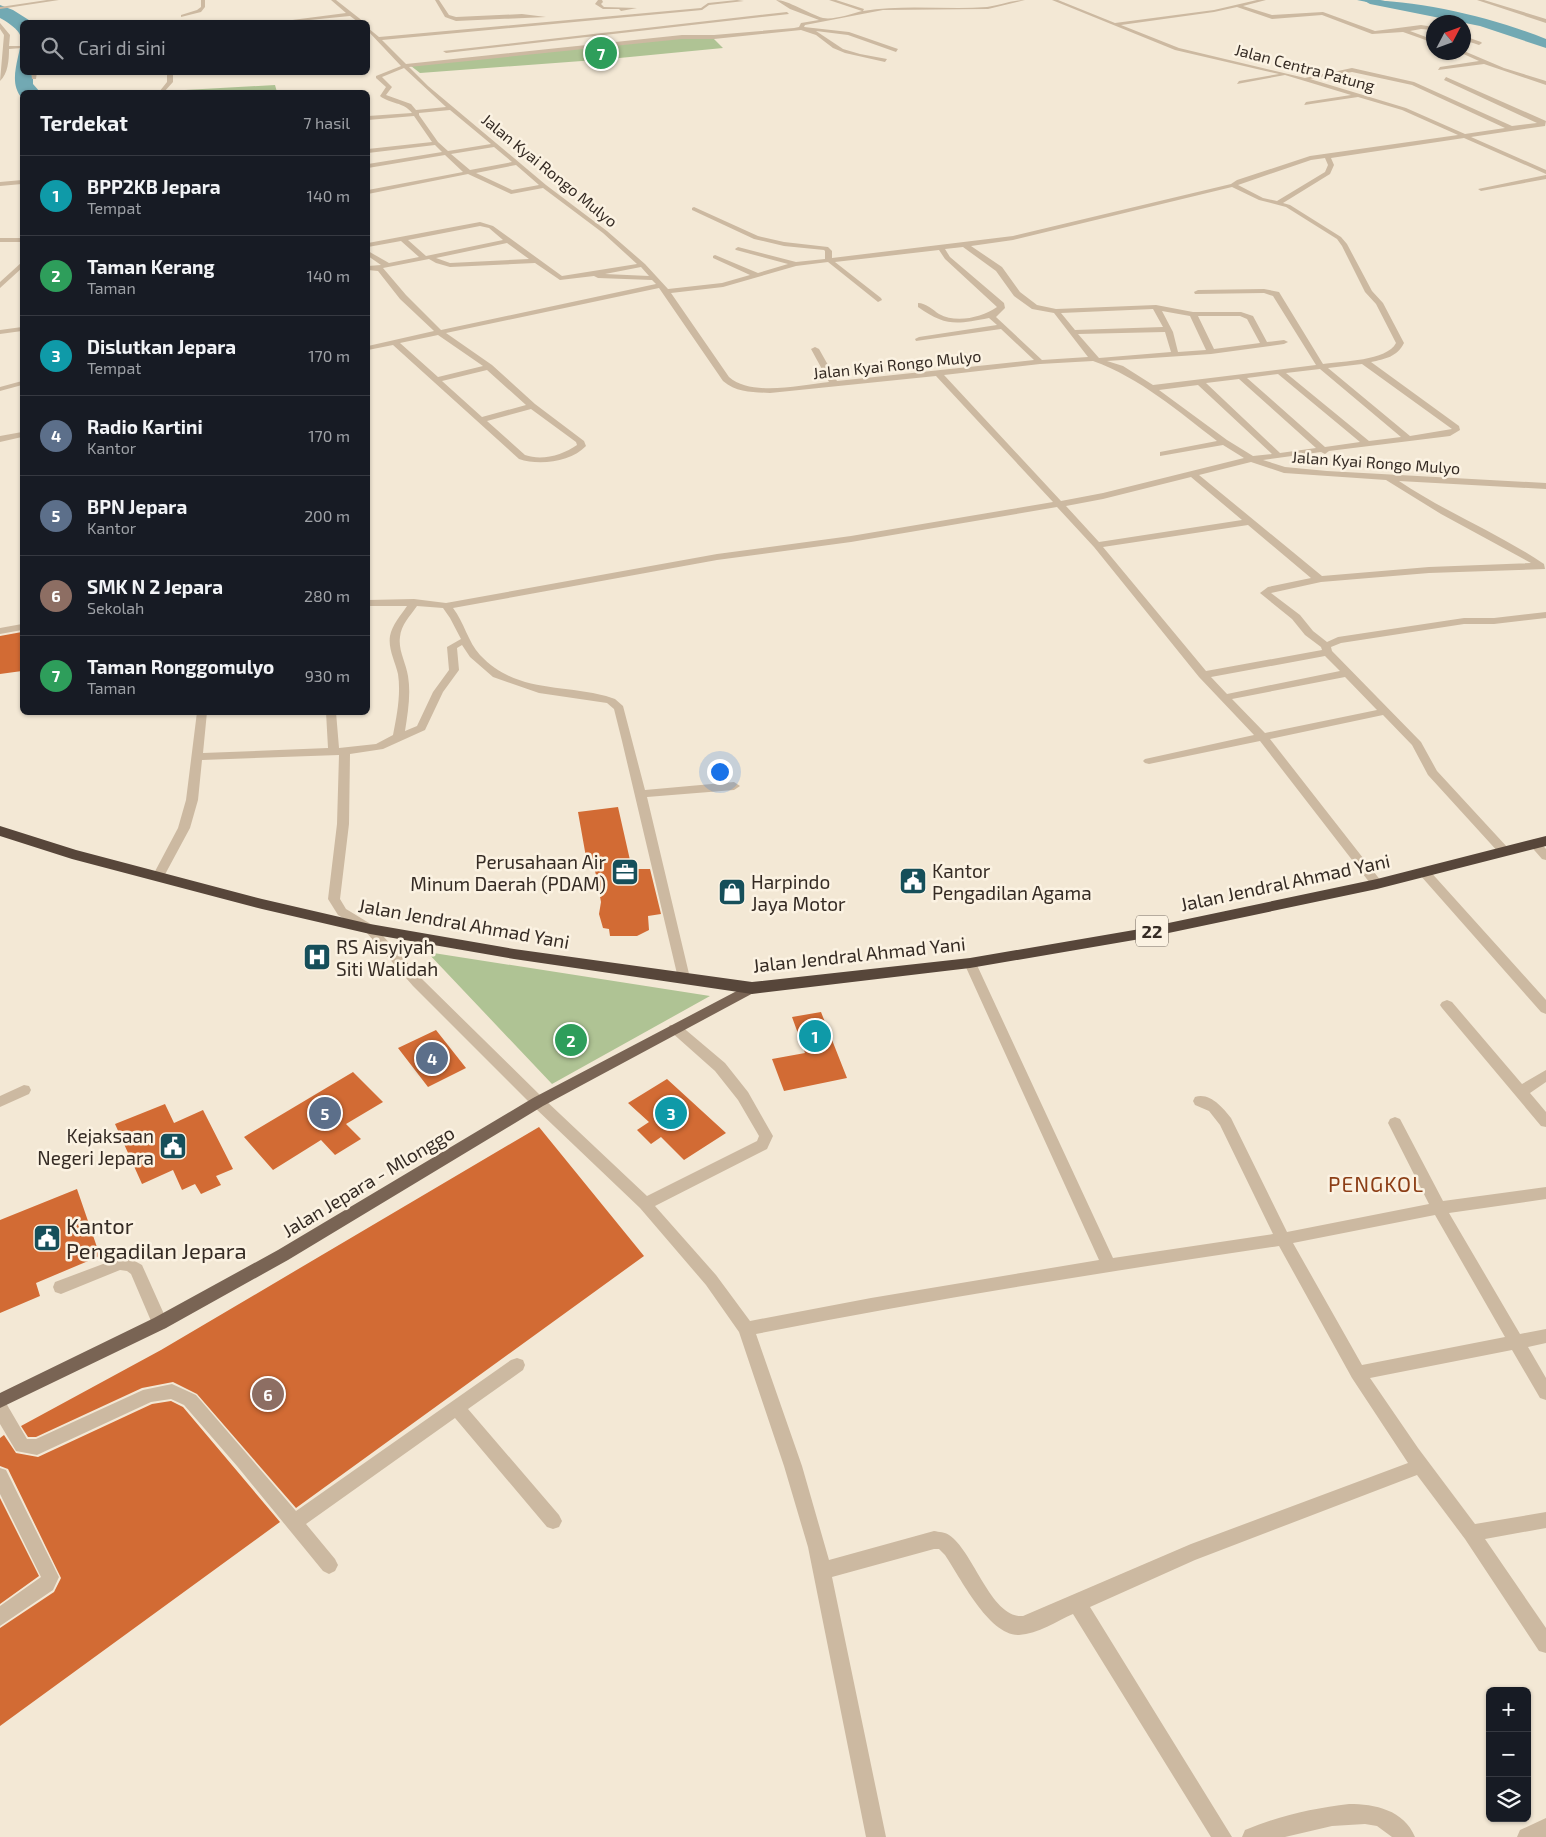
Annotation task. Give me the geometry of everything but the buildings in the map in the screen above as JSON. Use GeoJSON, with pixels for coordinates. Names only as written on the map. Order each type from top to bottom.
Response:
{"type":"FeatureCollection","features":[{"type":"Feature","properties":{"kind":"highway","name":"Jalan Jendral Ahmad Yani"},"geometry":{"type":"LineString","coordinates":[[0,832],[262,904],[370,929],[514,954],[752,988],[970,963],[1140,934],[1377,884],[1540,842]]}},
{"type":"Feature","properties":{"kind":"main road","name":"Jalan Jepara - Mlonggo"},"geometry":{"type":"LineString","coordinates":[[0,1401],[160,1323],[283,1255],[538,1102],[752,988]]}},
{"type":"Feature","properties":{"kind":"street"},"geometry":{"type":"LineString","coordinates":[[0,8],[26,2],[57,0]]}},
{"type":"Feature","properties":{"kind":"street"},"geometry":{"type":"LineString","coordinates":[[183,16],[199,11],[203,7],[203,0]]}},
{"type":"Feature","properties":{"kind":"street"},"geometry":{"type":"LineString","coordinates":[[333,0],[346,0]]}},
{"type":"Feature","properties":{"kind":"street"},"geometry":{"type":"LineString","coordinates":[[333,0],[358,20]]}},
{"type":"Feature","properties":{"kind":"street"},"geometry":{"type":"LineString","coordinates":[[437,0],[447,16],[459,20],[522,15],[537,17],[635,8],[603,8],[597,4],[601,2],[600,0]]}},
{"type":"Feature","properties":{"kind":"street"},"geometry":{"type":"LineString","coordinates":[[378,39],[702,9],[708,4],[741,0],[748,5]]}},
{"type":"Feature","properties":{"kind":"street"},"geometry":{"type":"LineString","coordinates":[[778,0],[792,8],[825,20]]}},
{"type":"Feature","properties":{"kind":"street"},"geometry":{"type":"LineString","coordinates":[[830,0],[867,11]]}},
{"type":"Feature","properties":{"kind":"street"},"geometry":{"type":"LineString","coordinates":[[801,28],[803,24],[867,11],[892,8],[988,8],[1023,0]]}},
{"type":"Feature","properties":{"kind":"street","name":"Jalan Centra Patung"},"geometry":{"type":"LineString","coordinates":[[1054,0],[1177,49],[1287,74],[1404,108],[1544,170]]}},
{"type":"Feature","properties":{"kind":"street"},"geometry":{"type":"LineString","coordinates":[[1114,24],[1237,6],[1263,0]]}},
{"type":"Feature","properties":{"kind":"street"},"geometry":{"type":"LineString","coordinates":[[1479,0],[1546,21]]}},
{"type":"Feature","properties":{"kind":"street"},"geometry":{"type":"LineString","coordinates":[[1237,6],[1272,17],[1323,13],[1376,34],[1426,28]]}},
{"type":"Feature","properties":{"kind":"street"},"geometry":{"type":"LineString","coordinates":[[446,51],[514,39],[551,40],[787,13]]}},
{"type":"Feature","properties":{"kind":"street"},"geometry":{"type":"LineString","coordinates":[[298,20],[351,14]]}},
{"type":"Feature","properties":{"kind":"street"},"geometry":{"type":"LineString","coordinates":[[581,14],[603,34]]}},
{"type":"Feature","properties":{"kind":"street"},"geometry":{"type":"LineString","coordinates":[[642,22],[685,17]]}},
{"type":"Feature","properties":{"kind":"street"},"geometry":{"type":"LineString","coordinates":[[660,20],[682,37]]}},
{"type":"Feature","properties":{"kind":"street"},"geometry":{"type":"LineString","coordinates":[[0,25],[7,35],[1,77]]}},
{"type":"Feature","properties":{"kind":"street"},"geometry":{"type":"LineString","coordinates":[[503,27],[524,54]]}},
{"type":"Feature","properties":{"kind":"street"},"geometry":{"type":"LineString","coordinates":[[544,186],[511,192],[468,172],[445,153],[416,113],[405,103],[386,99],[383,96],[389,86],[378,78],[405,66],[682,37],[732,36],[801,28],[821,35],[831,45],[843,50],[885,60]]}},
{"type":"Feature","properties":{"kind":"street"},"geometry":{"type":"LineString","coordinates":[[809,30],[819,28],[849,34],[896,50]]}},
{"type":"Feature","properties":{"kind":"street"},"geometry":{"type":"LineString","coordinates":[[1404,30],[1426,39]]}},
{"type":"Feature","properties":{"kind":"street","name":"Jalan Kyai Rongo Mulyo"},"geometry":{"type":"LineString","coordinates":[[370,31],[405,66],[452,108],[544,186],[605,232],[643,265],[663,288],[718,369],[734,386],[754,391],[770,391],[1040,362],[1096,359],[1120,368],[1152,388],[1224,442],[1251,459],[1268,466],[1297,472],[1546,486]]}},
{"type":"Feature","properties":{"kind":"street"},"geometry":{"type":"LineString","coordinates":[[545,32],[560,50]]}},
{"type":"Feature","properties":{"kind":"street"},"geometry":{"type":"LineString","coordinates":[[841,37],[873,46]]}},
{"type":"Feature","properties":{"kind":"street"},"geometry":{"type":"LineString","coordinates":[[1471,40],[1479,43]]}},
{"type":"Feature","properties":{"kind":"street"},"geometry":{"type":"LineString","coordinates":[[4,46],[20,47]]}},
{"type":"Feature","properties":{"kind":"street"},"geometry":{"type":"LineString","coordinates":[[1471,56],[1546,83]]}},
{"type":"Feature","properties":{"kind":"street"},"geometry":{"type":"LineString","coordinates":[[1440,69],[1484,62]]}},
{"type":"Feature","properties":{"kind":"street"},"geometry":{"type":"LineString","coordinates":[[1304,79],[1352,70],[1414,84],[1513,129]]}},
{"type":"Feature","properties":{"kind":"street"},"geometry":{"type":"LineString","coordinates":[[1239,83],[1287,74]]}},
{"type":"Feature","properties":{"kind":"street"},"geometry":{"type":"LineString","coordinates":[[163,90],[170,82],[170,75]]}},
{"type":"Feature","properties":{"kind":"street"},"geometry":{"type":"LineString","coordinates":[[1446,79],[1545,123]]}},
{"type":"Feature","properties":{"kind":"street"},"geometry":{"type":"LineString","coordinates":[[1306,104],[1361,96]]}},
{"type":"Feature","properties":{"kind":"street"},"geometry":{"type":"LineString","coordinates":[[370,118],[452,108]]}},
{"type":"Feature","properties":{"kind":"street"},"geometry":{"type":"LineString","coordinates":[[370,348],[663,288],[714,287],[795,264],[942,248],[1013,238],[1233,186],[1239,182],[1310,158],[1545,123]]}},
{"type":"Feature","properties":{"kind":"street"},"geometry":{"type":"LineString","coordinates":[[370,151],[436,143]]}},
{"type":"Feature","properties":{"kind":"street"},"geometry":{"type":"LineString","coordinates":[[370,166],[497,145]]}},
{"type":"Feature","properties":{"kind":"street"},"geometry":{"type":"LineString","coordinates":[[1278,203],[1328,174],[1331,165],[1327,156]]}},
{"type":"Feature","properties":{"kind":"street"},"geometry":{"type":"LineString","coordinates":[[370,192],[518,162]]}},
{"type":"Feature","properties":{"kind":"street"},"geometry":{"type":"LineString","coordinates":[[1481,189],[1546,177]]}},
{"type":"Feature","properties":{"kind":"street"},"geometry":{"type":"LineString","coordinates":[[0,184],[20,182]]}},
{"type":"Feature","properties":{"kind":"street"},"geometry":{"type":"LineString","coordinates":[[1152,388],[1363,361],[1386,356],[1398,350],[1400,344],[1395,333],[1379,303],[1356,270],[1345,245],[1314,221],[1288,206],[1261,199],[1233,186]]}},
{"type":"Feature","properties":{"kind":"street"},"geometry":{"type":"LineString","coordinates":[[694,209],[732,229],[750,236],[779,244],[826,248],[829,250],[828,259]]}},
{"type":"Feature","properties":{"kind":"street"},"geometry":{"type":"LineString","coordinates":[[370,245],[484,224],[491,226],[508,242],[560,278],[643,265]]}},
{"type":"Feature","properties":{"kind":"street"},"geometry":{"type":"LineString","coordinates":[[402,238],[427,258],[442,264],[535,261]]}},
{"type":"Feature","properties":{"kind":"street"},"geometry":{"type":"LineString","coordinates":[[0,240],[20,240]]}},
{"type":"Feature","properties":{"kind":"street"},"geometry":{"type":"LineString","coordinates":[[371,268],[508,242]]}},
{"type":"Feature","properties":{"kind":"street"},"geometry":{"type":"LineString","coordinates":[[964,245],[973,249],[991,263],[1018,294],[1028,304],[1035,307],[1056,311],[1106,307],[1156,307],[1193,314],[1242,314],[1248,316],[1264,344]]}},
{"type":"Feature","properties":{"kind":"street"},"geometry":{"type":"LineString","coordinates":[[921,305],[938,318],[947,322],[991,315],[1001,308],[1001,305],[948,258],[942,248]]}},
{"type":"Feature","properties":{"kind":"street"},"geometry":{"type":"LineString","coordinates":[[738,249],[795,264]]}},
{"type":"Feature","properties":{"kind":"street"},"geometry":{"type":"LineString","coordinates":[[370,254],[387,265]]}},
{"type":"Feature","properties":{"kind":"street"},"geometry":{"type":"LineString","coordinates":[[715,257],[757,275]]}},
{"type":"Feature","properties":{"kind":"street"},"geometry":{"type":"LineString","coordinates":[[828,259],[878,300]]}},
{"type":"Feature","properties":{"kind":"street"},"geometry":{"type":"LineString","coordinates":[[0,286],[20,266]]}},
{"type":"Feature","properties":{"kind":"street"},"geometry":{"type":"LineString","coordinates":[[371,268],[382,271],[403,297],[439,332],[489,367],[532,406],[580,441],[582,446],[559,456],[539,461],[526,460],[394,342]]}},
{"type":"Feature","properties":{"kind":"street"},"geometry":{"type":"LineString","coordinates":[[588,275],[611,278],[655,278]]}},
{"type":"Feature","properties":{"kind":"street"},"geometry":{"type":"LineString","coordinates":[[1198,292],[1264,291],[1276,294],[1321,366],[1409,439]]}},
{"type":"Feature","properties":{"kind":"street"},"geometry":{"type":"LineString","coordinates":[[1156,307],[1167,330],[1175,354]]}},
{"type":"Feature","properties":{"kind":"street"},"geometry":{"type":"LineString","coordinates":[[1056,311],[1096,359],[1211,352],[1284,342]]}},
{"type":"Feature","properties":{"kind":"street"},"geometry":{"type":"LineString","coordinates":[[1193,314],[1211,352]]}},
{"type":"Feature","properties":{"kind":"street"},"geometry":{"type":"LineString","coordinates":[[991,315],[1040,362]]}},
{"type":"Feature","properties":{"kind":"street"},"geometry":{"type":"LineString","coordinates":[[918,339],[1002,326]]}},
{"type":"Feature","properties":{"kind":"street"},"geometry":{"type":"LineString","coordinates":[[0,332],[20,329]]}},
{"type":"Feature","properties":{"kind":"street"},"geometry":{"type":"LineString","coordinates":[[1073,332],[1167,330]]}},
{"type":"Feature","properties":{"kind":"street"},"geometry":{"type":"LineString","coordinates":[[815,349],[834,384]]}},
{"type":"Feature","properties":{"kind":"street"},"geometry":{"type":"LineString","coordinates":[[370,603],[414,602],[446,606],[717,557],[851,539],[1059,504],[1251,459],[1325,451],[1455,432],[1456,428],[1363,361]]}},
{"type":"Feature","properties":{"kind":"street"},"geometry":{"type":"LineString","coordinates":[[436,380],[489,367]]}},
{"type":"Feature","properties":{"kind":"street"},"geometry":{"type":"LineString","coordinates":[[1280,372],[1369,445]]}},
{"type":"Feature","properties":{"kind":"street"},"geometry":{"type":"LineString","coordinates":[[938,373],[1097,545],[1203,675],[1263,738],[1308,792],[1377,884]]}},
{"type":"Feature","properties":{"kind":"street"},"geometry":{"type":"LineString","coordinates":[[1240,376],[1325,451]]}},
{"type":"Feature","properties":{"kind":"street"},"geometry":{"type":"LineString","coordinates":[[1199,382],[1279,456]]}},
{"type":"Feature","properties":{"kind":"street"},"geometry":{"type":"LineString","coordinates":[[0,389],[20,384]]}},
{"type":"Feature","properties":{"kind":"street"},"geometry":{"type":"LineString","coordinates":[[480,420],[532,406]]}},
{"type":"Feature","properties":{"kind":"street"},"geometry":{"type":"LineString","coordinates":[[0,439],[20,436]]}},
{"type":"Feature","properties":{"kind":"street"},"geometry":{"type":"LineString","coordinates":[[1163,454],[1224,442]]}},
{"type":"Feature","properties":{"kind":"street"},"geometry":{"type":"LineString","coordinates":[[1193,474],[1314,576],[1320,579]]}},
{"type":"Feature","properties":{"kind":"street"},"geometry":{"type":"LineString","coordinates":[[1389,478],[1428,503],[1530,558],[1544,569]]}},
{"type":"Feature","properties":{"kind":"street"},"geometry":{"type":"LineString","coordinates":[[1097,545],[1250,522]]}},
{"type":"Feature","properties":{"kind":"street"},"geometry":{"type":"LineString","coordinates":[[1504,851],[1432,773],[1417,744],[1327,649],[1308,633],[1296,617],[1265,592],[1271,589],[1320,579],[1422,570],[1544,569]]}},
{"type":"Feature","properties":{"kind":"street"},"geometry":{"type":"LineString","coordinates":[[398,737],[404,709],[403,674],[395,645],[395,635],[414,602]]}},
{"type":"Feature","properties":{"kind":"street"},"geometry":{"type":"LineString","coordinates":[[446,606],[455,617],[474,655],[497,676],[539,690],[602,698],[615,704],[618,708],[628,741],[684,978]]}},
{"type":"Feature","properties":{"kind":"street"},"geometry":{"type":"LineString","coordinates":[[1203,675],[1327,649],[1338,640],[1464,621],[1494,621],[1546,615]]}},
{"type":"Feature","properties":{"kind":"street"},"geometry":{"type":"LineString","coordinates":[[0,631],[20,627]]}},
{"type":"Feature","properties":{"kind":"street"},"geometry":{"type":"LineString","coordinates":[[198,757],[339,751],[379,747],[421,728],[438,692],[454,670],[452,647],[460,642],[466,642]]}},
{"type":"Feature","properties":{"kind":"street"},"geometry":{"type":"LineString","coordinates":[[1225,697],[1348,673]]}},
{"type":"Feature","properties":{"kind":"street"},"geometry":{"type":"LineString","coordinates":[[1150,760],[1386,711]]}},
{"type":"Feature","properties":{"kind":"street"},"geometry":{"type":"LineString","coordinates":[[158,876],[184,828],[192,800],[202,715]]}},
{"type":"Feature","properties":{"kind":"street"},"geometry":{"type":"LineString","coordinates":[[332,715],[345,769],[343,824],[334,899],[342,912],[370,929],[418,984],[645,1204],[711,1280],[746,1329],[794,1466],[821,1571],[876,1837]]}},
{"type":"Feature","properties":{"kind":"street"},"geometry":{"type":"LineString","coordinates":[[640,794],[734,786]]}},
{"type":"Feature","properties":{"kind":"street"},"geometry":{"type":"LineString","coordinates":[[1540,842],[1546,856]]}},
{"type":"Feature","properties":{"kind":"street"},"geometry":{"type":"LineString","coordinates":[[1424,872],[1546,1009]]}},
{"type":"Feature","properties":{"kind":"street"},"geometry":{"type":"LineString","coordinates":[[970,963],[1110,1265]]}},
{"type":"Feature","properties":{"kind":"street"},"geometry":{"type":"LineString","coordinates":[[1447,1006],[1546,1122]]}},
{"type":"Feature","properties":{"kind":"street"},"geometry":{"type":"LineString","coordinates":[[645,1204],[762,1145],[766,1139],[743,1096],[720,1067],[675,1028]]}},
{"type":"Feature","properties":{"kind":"street"},"geometry":{"type":"LineString","coordinates":[[1521,1092],[1546,1075]]}},
{"type":"Feature","properties":{"kind":"street"},"geometry":{"type":"LineString","coordinates":[[0,1102],[24,1090]]}},
{"type":"Feature","properties":{"kind":"street"},"geometry":{"type":"LineString","coordinates":[[1200,1101],[1214,1107],[1226,1122],[1283,1239],[1358,1373],[1420,1466],[1471,1533],[1546,1644]]}},
{"type":"Feature","properties":{"kind":"street"},"geometry":{"type":"LineString","coordinates":[[1395,1123],[1438,1208],[1546,1393]]}},
{"type":"Feature","properties":{"kind":"street"},"geometry":{"type":"LineString","coordinates":[[746,1329],[872,1305],[1110,1265],[1283,1239],[1438,1208],[1546,1193]]}},
{"type":"Feature","properties":{"kind":"street"},"geometry":{"type":"LineString","coordinates":[[61,1287],[119,1264],[131,1265],[138,1270],[160,1323]]}},
{"type":"Feature","properties":{"kind":"street"},"geometry":{"type":"LineString","coordinates":[[1358,1373],[1546,1336]]}},
{"type":"Feature","properties":{"kind":"street"},"geometry":{"type":"LineString","coordinates":[[294,1522],[517,1365]]}},
{"type":"Feature","properties":{"kind":"street"},"geometry":{"type":"LineString","coordinates":[[0,1408],[22,1446],[37,1447],[149,1395],[172,1391],[190,1400],[243,1460],[329,1565]]}},
{"type":"Feature","properties":{"kind":"street"},"geometry":{"type":"LineString","coordinates":[[456,1408],[554,1521]]}},
{"type":"Feature","properties":{"kind":"street"},"geometry":{"type":"LineString","coordinates":[[821,1571],[934,1540],[944,1541],[955,1552],[965,1570],[993,1608],[1008,1624],[1020,1626],[1032,1623],[1191,1553],[1420,1466]]}},
{"type":"Feature","properties":{"kind":"street"},"geometry":{"type":"LineString","coordinates":[[0,1476],[50,1577],[46,1584],[0,1617]]}},
{"type":"Feature","properties":{"kind":"street"},"geometry":{"type":"LineString","coordinates":[[1471,1533],[1546,1520]]}},
{"type":"Feature","properties":{"kind":"street"},"geometry":{"type":"LineString","coordinates":[[1077,1603],[1222,1837]]}},
{"type":"Feature","properties":{"kind":"street"},"geometry":{"type":"LineString","coordinates":[[1252,1837],[1280,1828],[1328,1818],[1368,1814],[1380,1817],[1402,1832],[1405,1837]]}},
{"type":"Feature","properties":{"kind":"street"},"geometry":{"type":"LineString","coordinates":[[1528,1837],[1546,1828]]}},
{"type":"Feature","properties":{"kind":"green space"},"geometry":{"type":"Polygon","coordinates":[[[699,36],[712,37],[723,48],[609,59],[420,73],[411,66],[699,36]]]}},
{"type":"Feature","properties":{"kind":"green space"},"geometry":{"type":"Polygon","coordinates":[[[275,85],[276,90],[185,90],[275,85]]]}},
{"type":"Feature","properties":{"kind":"green space"},"geometry":{"type":"Polygon","coordinates":[[[427,952],[710,996],[552,1084],[427,952]]]}},
{"type":"Feature","properties":{"kind":"water"},"geometry":{"type":"Polygon","coordinates":[[[1357,0],[1380,0],[1437,13],[1426,14],[1357,0]]]}},
{"type":"Feature","properties":{"kind":"water"},"geometry":{"type":"Polygon","coordinates":[[[0,5],[13,10],[29,20],[20,20],[20,36],[8,22],[0,18],[0,5]]]}},
{"type":"Feature","properties":{"kind":"water"},"geometry":{"type":"Polygon","coordinates":[[[20,46],[20,75],[33,75],[33,84],[38,90],[20,90],[20,95],[15,82],[20,46]]]}},
{"type":"Feature","properties":{"kind":"waterway"},"geometry":{"type":"LineString","coordinates":[[1370,0],[1482,22],[1525,35],[1546,44]]}},
{"type":"Feature","properties":{"kind":"place","name":"Taman Ronggomulyo"},"geometry":{"type":"Point","coordinates":[601,53]}},
{"type":"Feature","properties":{"kind":"place","name":"Perusahaan Air Minum Daerah (PDAM)"},"geometry":{"type":"Point","coordinates":[625,872]}},
{"type":"Feature","properties":{"kind":"place","name":"Kantor Pengadilan Agama"},"geometry":{"type":"Point","coordinates":[913,881]}},
{"type":"Feature","properties":{"kind":"place","name":"Harpindo Jaya Motor"},"geometry":{"type":"Point","coordinates":[732,892]}},
{"type":"Feature","properties":{"kind":"place","name":"RS Aisyiyah Siti Walidah"},"geometry":{"type":"Point","coordinates":[317,957]}},
{"type":"Feature","properties":{"kind":"place","name":"BPP2KB Jepara"},"geometry":{"type":"Point","coordinates":[815,1036]}},
{"type":"Feature","properties":{"kind":"place","name":"Taman Kerang"},"geometry":{"type":"Point","coordinates":[571,1040]}},
{"type":"Feature","properties":{"kind":"place","name":"Radio Kartini"},"geometry":{"type":"Point","coordinates":[432,1058]}},
{"type":"Feature","properties":{"kind":"place","name":"BPN Jepara"},"geometry":{"type":"Point","coordinates":[325,1113]}},
{"type":"Feature","properties":{"kind":"place","name":"Dislutkan Jepara"},"geometry":{"type":"Point","coordinates":[671,1113]}},
{"type":"Feature","properties":{"kind":"place","name":"Kejaksaan Negeri Jepara"},"geometry":{"type":"Point","coordinates":[173,1146]}},
{"type":"Feature","properties":{"kind":"place","name":"Kantor Pengadilan Jepara"},"geometry":{"type":"Point","coordinates":[47,1238]}},
{"type":"Feature","properties":{"kind":"place","name":"SMK N 2 Jepara"},"geometry":{"type":"Point","coordinates":[268,1394]}},
{"type":"Feature","properties":{"kind":"district","name":"PENGKOL"},"geometry":{"type":"Point","coordinates":[1376,1183]}}]}
